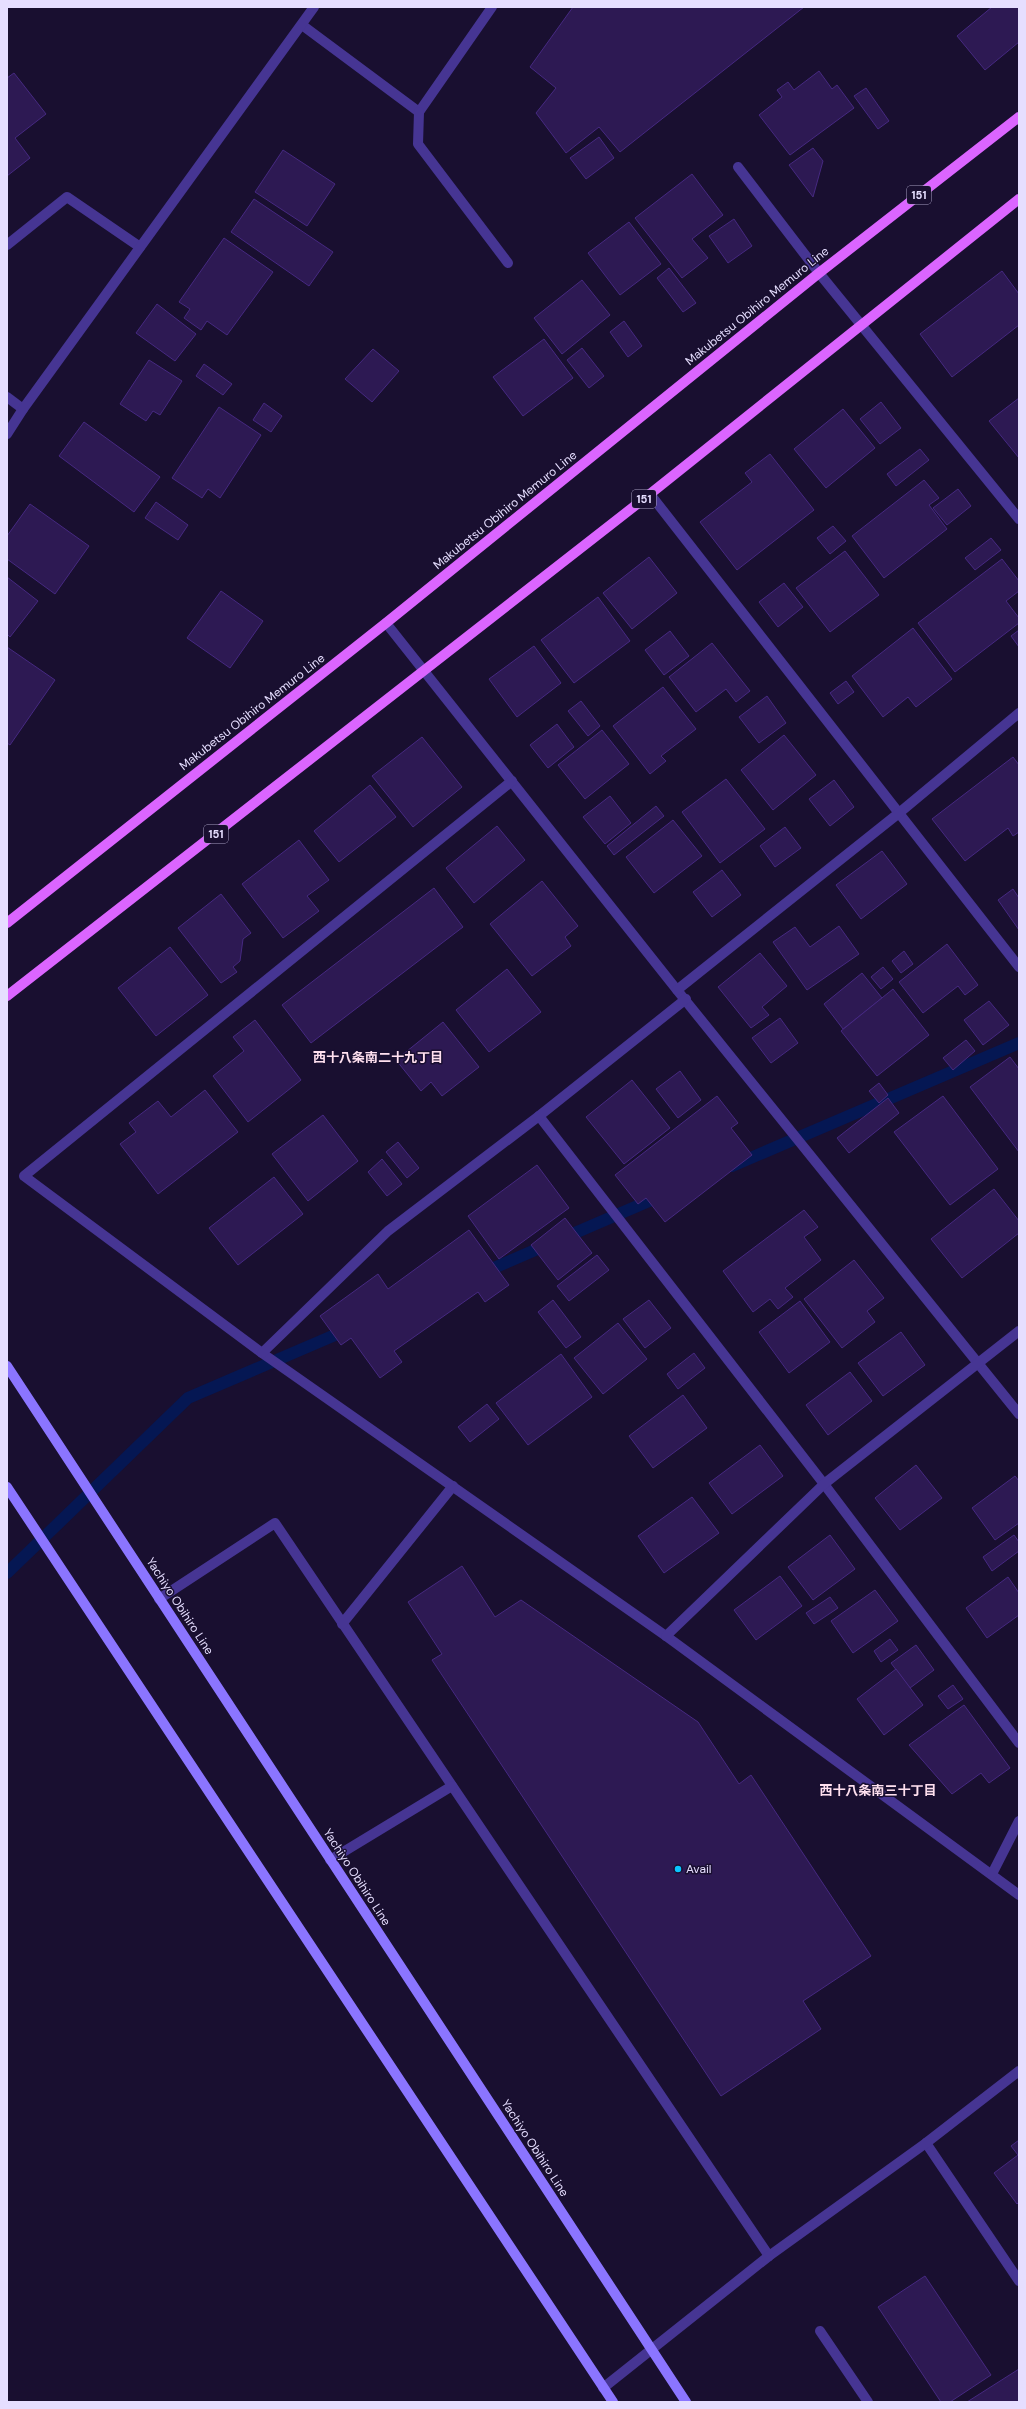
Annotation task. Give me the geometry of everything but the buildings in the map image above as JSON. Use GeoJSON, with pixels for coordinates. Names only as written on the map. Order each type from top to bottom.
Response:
{"type":"FeatureCollection","features":[{"type":"Feature","properties":{"kind":"main road","name":"Makubetsu Obihiro Memuro Line"},"geometry":{"type":"LineString","coordinates":[[7,923],[386,623],[819,273],[1019,117]]}},
{"type":"Feature","properties":{"kind":"main road","name":"151"},"geometry":{"type":"LineString","coordinates":[[7,996],[650,494],[1019,199]]}},
{"type":"Feature","properties":{"kind":"main road","name":"Yachiyo Obihiro Line"},"geometry":{"type":"LineString","coordinates":[[7,1366],[686,2402]]}},
{"type":"Feature","properties":{"kind":"main road"},"geometry":{"type":"LineString","coordinates":[[7,1487],[613,2402]]}},
{"type":"Feature","properties":{"kind":"street"},"geometry":{"type":"LineString","coordinates":[[7,434],[23,409],[314,7]]}},
{"type":"Feature","properties":{"kind":"street"},"geometry":{"type":"LineString","coordinates":[[492,7],[419,112],[418,144],[508,263]]}},
{"type":"Feature","properties":{"kind":"street"},"geometry":{"type":"LineString","coordinates":[[302,25],[419,112]]}},
{"type":"Feature","properties":{"kind":"street"},"geometry":{"type":"LineString","coordinates":[[738,167],[819,273],[1019,520]]}},
{"type":"Feature","properties":{"kind":"street"},"geometry":{"type":"LineString","coordinates":[[7,245],[67,197],[140,247]]}},
{"type":"Feature","properties":{"kind":"street"},"geometry":{"type":"LineString","coordinates":[[7,397],[23,409]]}},
{"type":"Feature","properties":{"kind":"street"},"geometry":{"type":"LineString","coordinates":[[650,494],[1019,967]]}},
{"type":"Feature","properties":{"kind":"street"},"geometry":{"type":"LineString","coordinates":[[386,623],[677,990],[686,999],[1019,1414]]}},
{"type":"Feature","properties":{"kind":"street"},"geometry":{"type":"LineString","coordinates":[[677,990],[899,813],[1019,713]]}},
{"type":"Feature","properties":{"kind":"street"},"geometry":{"type":"LineString","coordinates":[[512,781],[24,1176],[262,1353],[666,1636],[1019,1895]]}},
{"type":"Feature","properties":{"kind":"street"},"geometry":{"type":"LineString","coordinates":[[262,1353],[388,1231],[539,1116],[686,999]]}},
{"type":"Feature","properties":{"kind":"street"},"geometry":{"type":"LineString","coordinates":[[539,1116],[824,1484],[1019,1743]]}},
{"type":"Feature","properties":{"kind":"street"},"geometry":{"type":"LineString","coordinates":[[666,1636],[824,1484],[979,1364],[1019,1331]]}},
{"type":"Feature","properties":{"kind":"street"},"geometry":{"type":"LineString","coordinates":[[342,1624],[453,1486]]}},
{"type":"Feature","properties":{"kind":"street"},"geometry":{"type":"LineString","coordinates":[[159,1599],[274,1523],[769,2256]]}},
{"type":"Feature","properties":{"kind":"street"},"geometry":{"type":"LineString","coordinates":[[330,1860],[452,1786]]}},
{"type":"Feature","properties":{"kind":"street"},"geometry":{"type":"LineString","coordinates":[[992,1874],[1019,1821]]}},
{"type":"Feature","properties":{"kind":"street"},"geometry":{"type":"LineString","coordinates":[[603,2388],[769,2256],[926,2143],[1019,2071]]}},
{"type":"Feature","properties":{"kind":"street"},"geometry":{"type":"LineString","coordinates":[[926,2143],[1019,2281]]}},
{"type":"Feature","properties":{"kind":"street"},"geometry":{"type":"LineString","coordinates":[[820,2331],[868,2402]]}},
{"type":"Feature","properties":{"kind":"waterway"},"geometry":{"type":"LineString","coordinates":[[732,1166],[1019,1043]]}},
{"type":"Feature","properties":{"kind":"waterway"},"geometry":{"type":"LineString","coordinates":[[482,1273],[663,1195]]}},
{"type":"Feature","properties":{"kind":"waterway"},"geometry":{"type":"LineString","coordinates":[[7,1573],[188,1398],[349,1329]]}},
{"type":"Feature","properties":{"kind":"place","name":"Avail"},"geometry":{"type":"Point","coordinates":[678,1869]}},
{"type":"Feature","properties":{"kind":"district","name":"西十八条南二十九丁目"},"geometry":{"type":"Point","coordinates":[378,1057]}},
{"type":"Feature","properties":{"kind":"district","name":"西十八条南三十丁目"},"geometry":{"type":"Point","coordinates":[878,1790]}}]}
